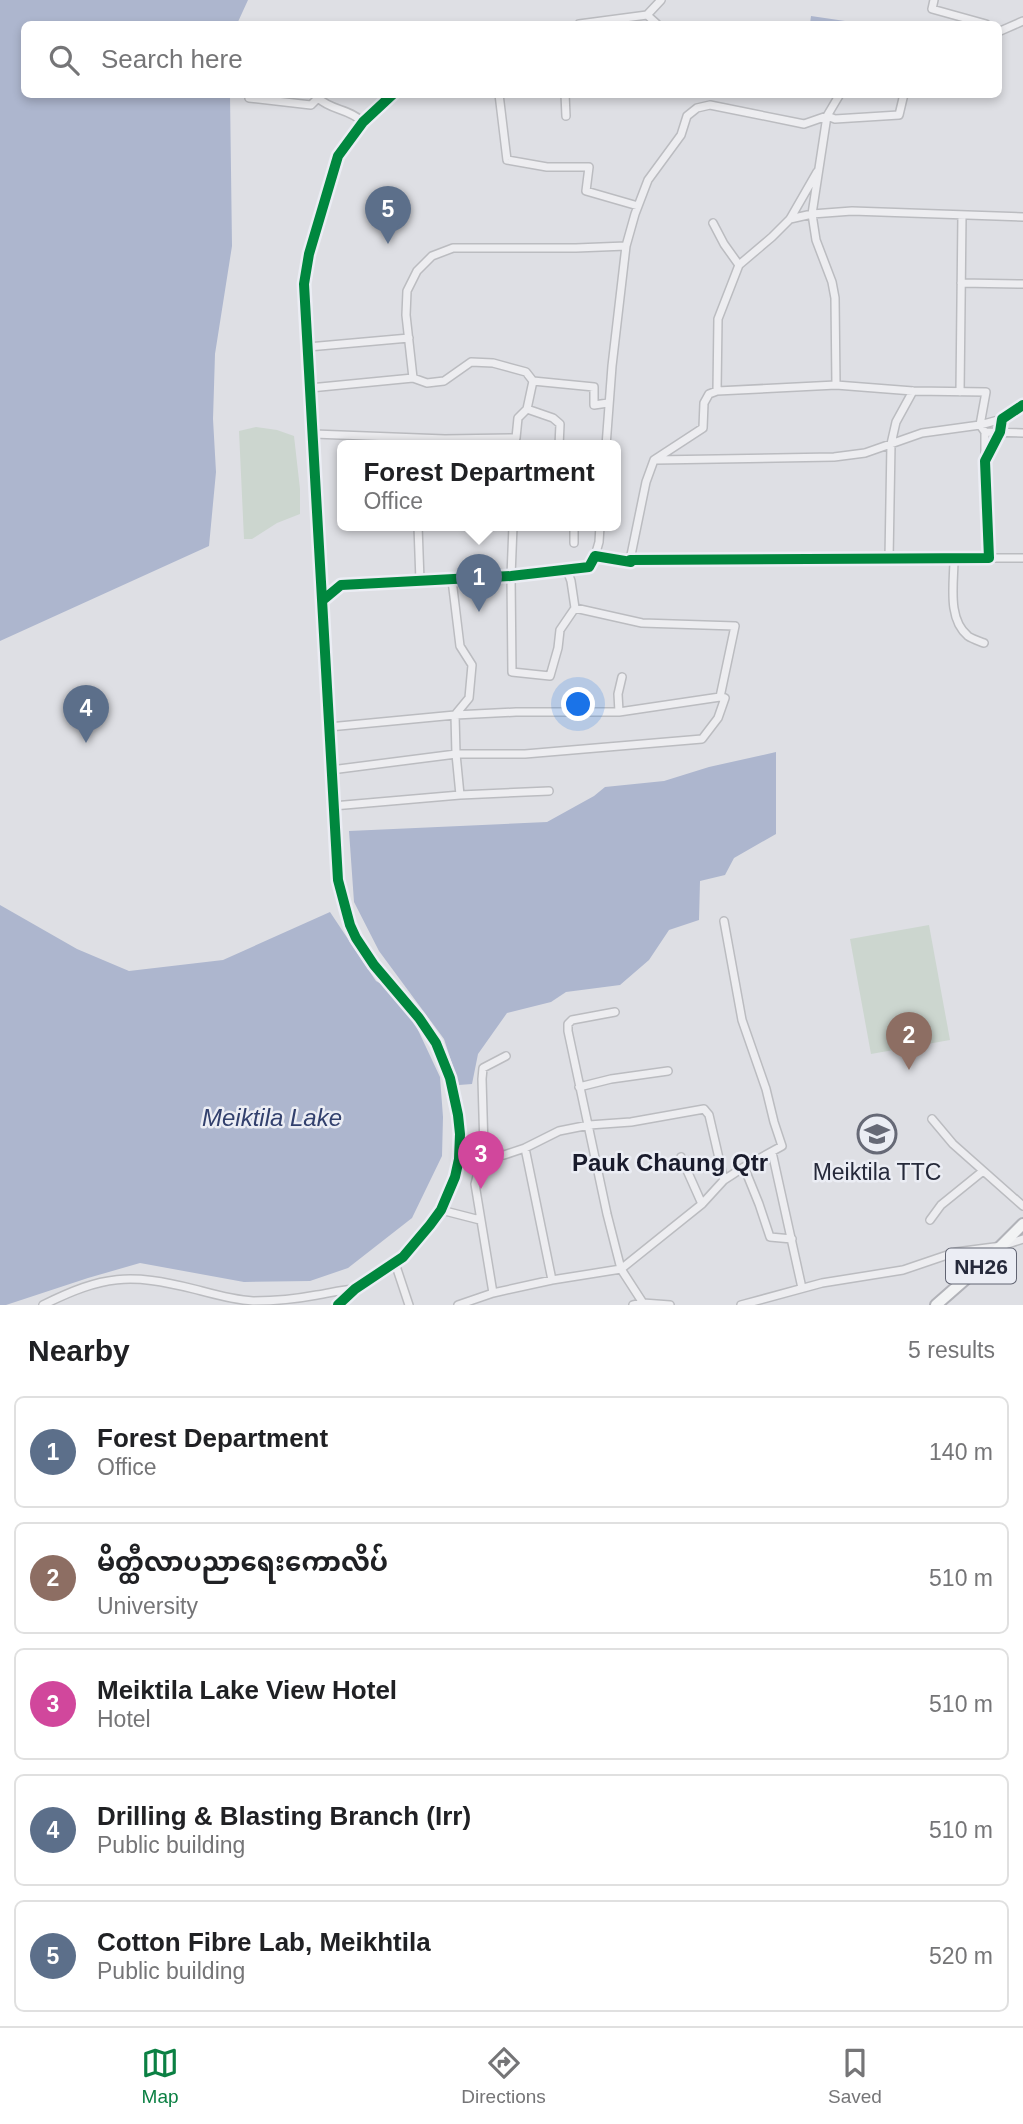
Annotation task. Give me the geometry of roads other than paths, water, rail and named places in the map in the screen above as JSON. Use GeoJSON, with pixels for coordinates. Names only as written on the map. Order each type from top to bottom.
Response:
{"type":"FeatureCollection","features":[{"type":"Feature","properties":{"kind":"highway","name":"NH26"},"geometry":{"type":"LineString","coordinates":[[936,1305],[973,1274],[1023,1224]]}},
{"type":"Feature","properties":{"kind":"street"},"geometry":{"type":"LineString","coordinates":[[602,21],[647,15],[661,0]]}},
{"type":"Feature","properties":{"kind":"street"},"geometry":{"type":"LineString","coordinates":[[934,0],[932,9],[975,21]]}},
{"type":"Feature","properties":{"kind":"street"},"geometry":{"type":"LineString","coordinates":[[647,15],[654,21]]}},
{"type":"Feature","properties":{"kind":"street"},"geometry":{"type":"LineString","coordinates":[[1002,30],[1023,21]]}},
{"type":"Feature","properties":{"kind":"street"},"geometry":{"type":"LineString","coordinates":[[249,98],[311,104],[316,98]]}},
{"type":"Feature","properties":{"kind":"street"},"geometry":{"type":"LineString","coordinates":[[320,98],[325,104],[353,112],[363,122]]}},
{"type":"Feature","properties":{"kind":"street"},"geometry":{"type":"LineString","coordinates":[[338,1305],[355,1289],[395,1263],[421,1237],[441,1210],[456,1177],[460,1159],[458,1115],[450,1078],[439,1050],[424,1024],[374,965],[350,925],[338,880],[304,284],[338,156],[363,122],[389,98]]}},
{"type":"Feature","properties":{"kind":"street"},"geometry":{"type":"LineString","coordinates":[[499,98],[507,160],[547,167],[589,167],[586,191],[638,206]]}},
{"type":"Feature","properties":{"kind":"street"},"geometry":{"type":"LineString","coordinates":[[565,98],[566,116]]}},
{"type":"Feature","properties":{"kind":"street"},"geometry":{"type":"LineString","coordinates":[[836,385],[835,298],[816,240],[812,214],[827,116],[838,98]]}},
{"type":"Feature","properties":{"kind":"street"},"geometry":{"type":"LineString","coordinates":[[606,440],[626,246],[648,180],[681,135],[687,116],[697,108],[710,105],[804,124],[827,116],[835,119],[899,115],[903,98]]}},
{"type":"Feature","properties":{"kind":"street"},"geometry":{"type":"LineString","coordinates":[[717,391],[718,319],[739,265],[790,219],[819,169]]}},
{"type":"Feature","properties":{"kind":"street"},"geometry":{"type":"LineString","coordinates":[[790,219],[812,214],[852,211],[1023,217]]}},
{"type":"Feature","properties":{"kind":"street"},"geometry":{"type":"LineString","coordinates":[[960,391],[962,215]]}},
{"type":"Feature","properties":{"kind":"street"},"geometry":{"type":"LineString","coordinates":[[713,223],[739,265]]}},
{"type":"Feature","properties":{"kind":"street"},"geometry":{"type":"LineString","coordinates":[[413,378],[406,315],[407,291],[417,271],[432,256],[453,248],[626,246]]}},
{"type":"Feature","properties":{"kind":"street"},"geometry":{"type":"LineString","coordinates":[[961,283],[1023,284]]}},
{"type":"Feature","properties":{"kind":"street"},"geometry":{"type":"LineString","coordinates":[[308,347],[409,338]]}},
{"type":"Feature","properties":{"kind":"street"},"geometry":{"type":"LineString","coordinates":[[310,388],[413,378],[427,383],[444,381],[471,362],[493,363],[526,372],[533,381],[594,387],[594,405],[608,403]]}},
{"type":"Feature","properties":{"kind":"street"},"geometry":{"type":"LineString","coordinates":[[516,440],[518,418],[527,409],[533,381]]}},
{"type":"Feature","properties":{"kind":"street"},"geometry":{"type":"LineString","coordinates":[[630,560],[646,482],[654,460],[703,428],[704,403],[709,394],[717,391],[836,385],[913,391],[986,392],[982,429],[989,558]]}},
{"type":"Feature","properties":{"kind":"street"},"geometry":{"type":"LineString","coordinates":[[890,559],[891,444],[896,422],[913,391]]}},
{"type":"Feature","properties":{"kind":"street"},"geometry":{"type":"LineString","coordinates":[[982,429],[1023,405]]}},
{"type":"Feature","properties":{"kind":"street"},"geometry":{"type":"LineString","coordinates":[[527,409],[553,418],[560,424],[559,440]]}},
{"type":"Feature","properties":{"kind":"street"},"geometry":{"type":"LineString","coordinates":[[985,461],[1000,432],[1002,419]]}},
{"type":"Feature","properties":{"kind":"street"},"geometry":{"type":"LineString","coordinates":[[654,460],[834,457],[865,453],[922,433],[982,429],[1023,433]]}},
{"type":"Feature","properties":{"kind":"street"},"geometry":{"type":"LineString","coordinates":[[314,433],[393,440]]}},
{"type":"Feature","properties":{"kind":"street"},"geometry":{"type":"LineString","coordinates":[[418,531],[420,581]]}},
{"type":"Feature","properties":{"kind":"street"},"geometry":{"type":"LineString","coordinates":[[513,531],[512,672],[550,676],[558,649],[560,629],[575,608],[567,570]]}},
{"type":"Feature","properties":{"kind":"street"},"geometry":{"type":"LineString","coordinates":[[574,531],[574,544]]}},
{"type":"Feature","properties":{"kind":"street"},"geometry":{"type":"LineString","coordinates":[[323,600],[341,585],[511,576],[589,567],[595,556],[600,531]]}},
{"type":"Feature","properties":{"kind":"street"},"geometry":{"type":"LineString","coordinates":[[595,556],[631,562],[630,560],[1023,558]]}},
{"type":"Feature","properties":{"kind":"street"},"geometry":{"type":"LineString","coordinates":[[954,559],[954,611],[968,635],[984,643]]}},
{"type":"Feature","properties":{"kind":"street"},"geometry":{"type":"LineString","coordinates":[[452,580],[460,646],[472,665],[469,698],[455,715],[460,795]]}},
{"type":"Feature","properties":{"kind":"street"},"geometry":{"type":"LineString","coordinates":[[575,608],[642,623],[735,626],[720,697]]}},
{"type":"Feature","properties":{"kind":"street"},"geometry":{"type":"LineString","coordinates":[[618,712],[622,677]]}},
{"type":"Feature","properties":{"kind":"street"},"geometry":{"type":"LineString","coordinates":[[329,727],[455,715],[618,712],[725,698],[718,718],[702,740],[525,754],[456,754],[331,770]]}},
{"type":"Feature","properties":{"kind":"street"},"geometry":{"type":"LineString","coordinates":[[334,806],[460,795],[549,791]]}},
{"type":"Feature","properties":{"kind":"street"},"geometry":{"type":"LineString","coordinates":[[458,1305],[482,1301],[493,1293],[621,1269],[702,1203],[724,1180],[782,1146],[766,1089],[741,1020],[724,921]]}},
{"type":"Feature","properties":{"kind":"street"},"geometry":{"type":"LineString","coordinates":[[615,1012],[572,1020],[568,1024],[570,1047],[621,1269],[643,1303]]}},
{"type":"Feature","properties":{"kind":"street"},"geometry":{"type":"LineString","coordinates":[[493,1293],[475,1184],[484,1149],[483,1068],[506,1056]]}},
{"type":"Feature","properties":{"kind":"street"},"geometry":{"type":"LineString","coordinates":[[579,1087],[611,1079],[668,1071]]}},
{"type":"Feature","properties":{"kind":"street"},"geometry":{"type":"LineString","coordinates":[[460,1159],[504,1155],[559,1131],[704,1109],[709,1115],[724,1180]]}},
{"type":"Feature","properties":{"kind":"street"},"geometry":{"type":"LineString","coordinates":[[932,1119],[953,1144],[1023,1206]]}},
{"type":"Feature","properties":{"kind":"street"},"geometry":{"type":"LineString","coordinates":[[525,1148],[552,1280]]}},
{"type":"Feature","properties":{"kind":"street"},"geometry":{"type":"LineString","coordinates":[[772,1152],[802,1288]]}},
{"type":"Feature","properties":{"kind":"street"},"geometry":{"type":"LineString","coordinates":[[681,1157],[702,1203]]}},
{"type":"Feature","properties":{"kind":"street"},"geometry":{"type":"LineString","coordinates":[[744,1167],[760,1204],[770,1237],[792,1239]]}},
{"type":"Feature","properties":{"kind":"street"},"geometry":{"type":"LineString","coordinates":[[930,1220],[941,1205],[983,1171]]}},
{"type":"Feature","properties":{"kind":"street"},"geometry":{"type":"LineString","coordinates":[[441,1210],[481,1220]]}},
{"type":"Feature","properties":{"kind":"street"},"geometry":{"type":"LineString","coordinates":[[741,1305],[802,1288],[903,1270],[957,1252],[1002,1246],[1023,1239]]}},
{"type":"Feature","properties":{"kind":"street"},"geometry":{"type":"LineString","coordinates":[[395,1263],[410,1305]]}},
{"type":"Feature","properties":{"kind":"street"},"geometry":{"type":"LineString","coordinates":[[43,1305],[92,1284],[125,1278],[151,1280],[251,1301],[300,1298],[355,1289]]}},
{"type":"Feature","properties":{"kind":"street"},"geometry":{"type":"LineString","coordinates":[[633,1305],[670,1305]]}},
{"type":"Feature","properties":{"kind":"water"},"geometry":{"type":"Polygon","coordinates":[[[0,0],[248,0],[238,21],[21,21],[21,98],[230,98],[232,246],[215,354],[213,419],[216,472],[209,546],[0,641],[0,0]]]}},
{"type":"Feature","properties":{"kind":"water"},"geometry":{"type":"Polygon","coordinates":[[[811,16],[845,21],[810,21],[811,16]]]}},
{"type":"Feature","properties":{"kind":"water"},"geometry":{"type":"Polygon","coordinates":[[[776,752],[776,834],[734,858],[725,875],[700,881],[699,920],[669,930],[649,960],[620,985],[566,992],[551,1002],[507,1013],[478,1054],[472,1084],[459,1085],[444,1039],[379,951],[354,902],[349,831],[547,822],[605,787],[664,781],[709,767],[776,752]]]}},
{"type":"Feature","properties":{"kind":"water","name":"Meiktila Lake"},"geometry":{"type":"Polygon","coordinates":[[[0,905],[77,949],[129,971],[223,960],[330,912],[376,981],[390,989],[411,1015],[440,1077],[442,1156],[412,1218],[348,1268],[310,1281],[244,1282],[140,1263],[0,1305],[0,905]]]}},
{"type":"Feature","properties":{"kind":"place","name":"Cotton Fibre Lab, Meikhtila"},"geometry":{"type":"Point","coordinates":[388,244]}},
{"type":"Feature","properties":{"kind":"place","name":"Forest Department"},"geometry":{"type":"Point","coordinates":[479,612]}},
{"type":"Feature","properties":{"kind":"place","name":"Drilling & Blasting Branch (Irr)"},"geometry":{"type":"Point","coordinates":[86,743]}},
{"type":"Feature","properties":{"kind":"place","name":"မိတ္ထီလာပညာရေးကောလိပ်"},"geometry":{"type":"Point","coordinates":[909,1070]}},
{"type":"Feature","properties":{"kind":"place","name":"Meiktila TTC"},"geometry":{"type":"Point","coordinates":[877,1134]}},
{"type":"Feature","properties":{"kind":"place","name":"Meiktila Lake View Hotel"},"geometry":{"type":"Point","coordinates":[481,1189]}},
{"type":"Feature","properties":{"kind":"district","name":"Pauk Chaung Qtr"},"geometry":{"type":"Point","coordinates":[670,1162]}}]}
